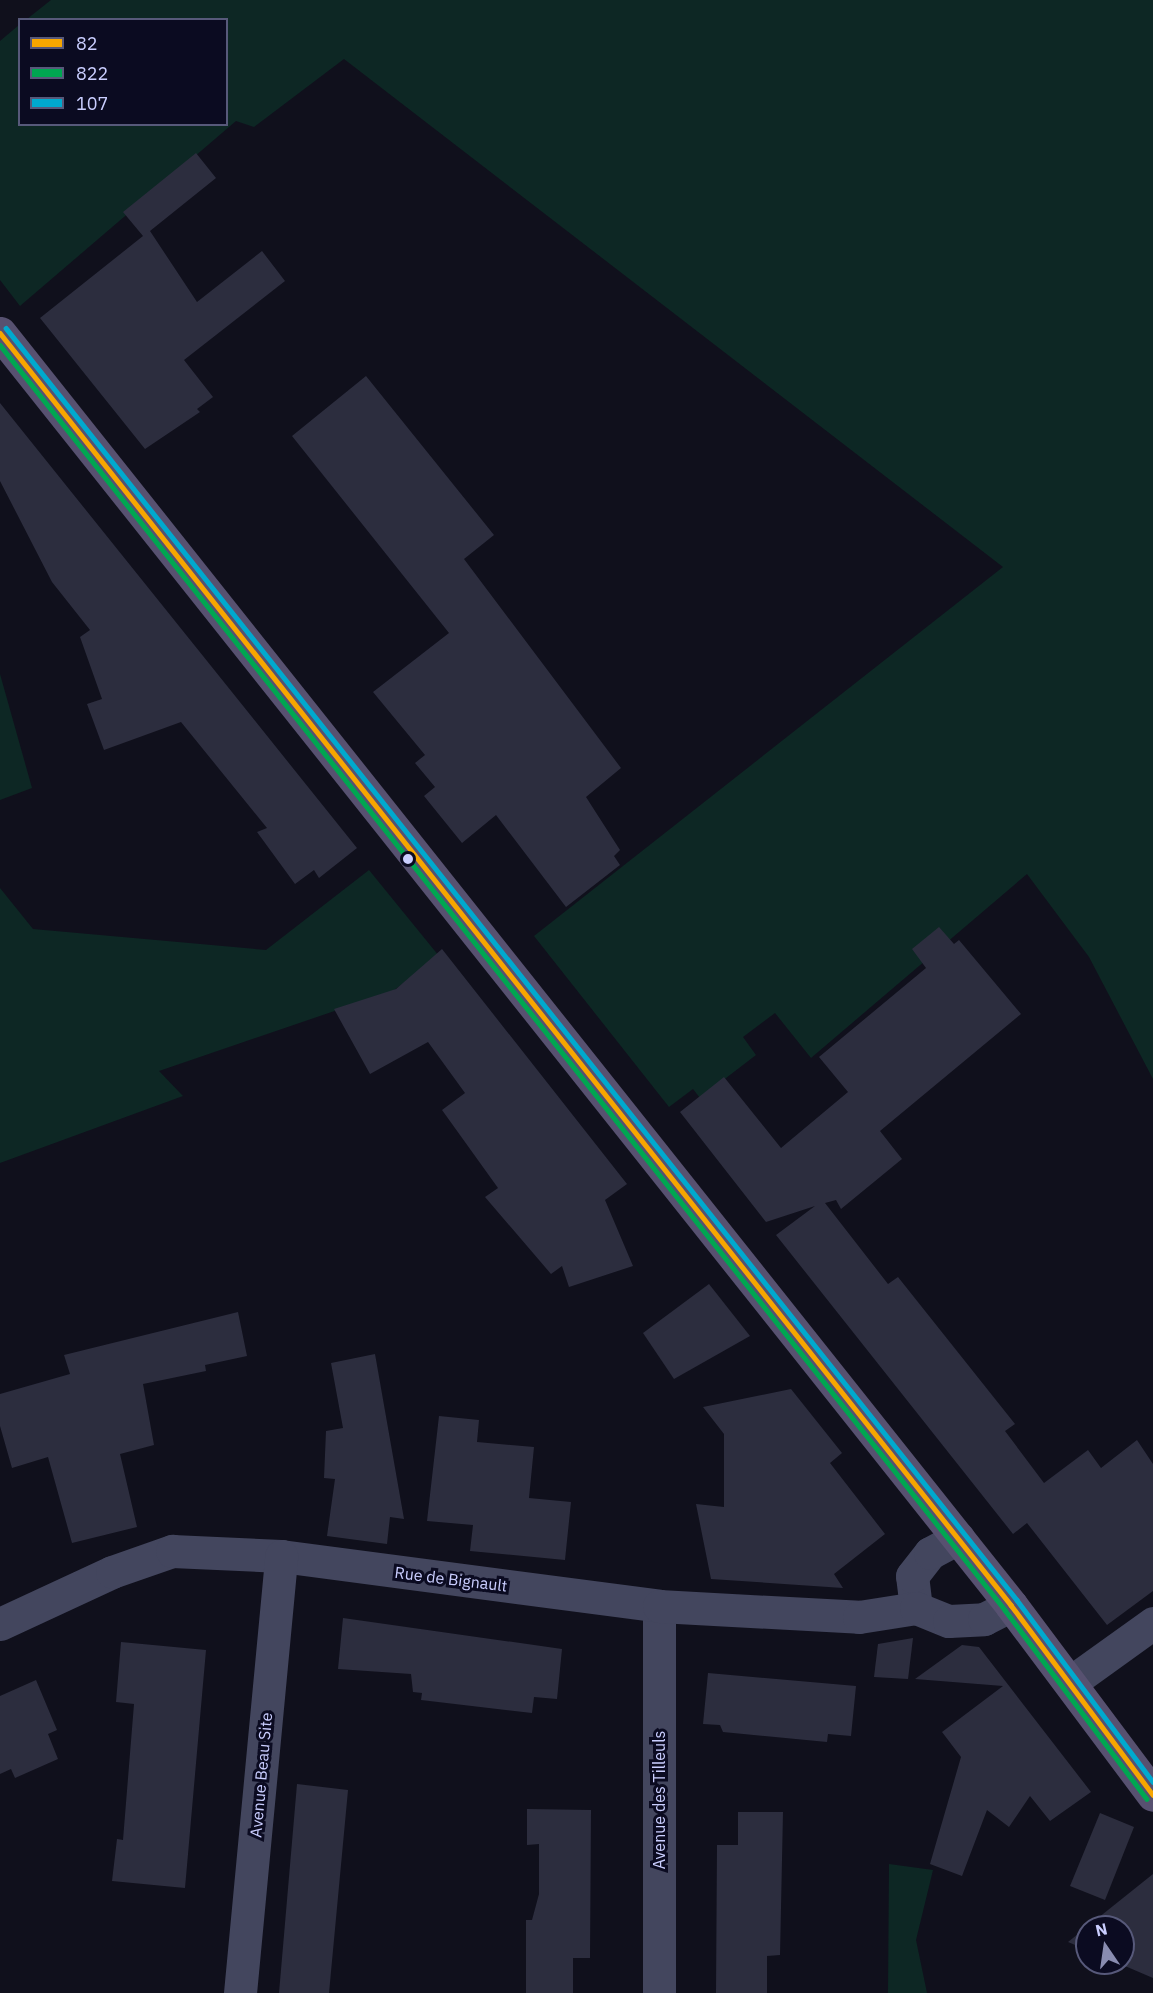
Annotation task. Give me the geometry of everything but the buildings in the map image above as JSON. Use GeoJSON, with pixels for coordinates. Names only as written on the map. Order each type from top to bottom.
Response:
{"type":"FeatureCollection","features":[{"type":"Feature","properties":{"kind":"main road"},"geometry":{"type":"LineString","coordinates":[[0,333],[1011,1605],[1071,1682],[1153,1795]]}},
{"type":"Feature","properties":{"kind":"street"},"geometry":{"type":"LineString","coordinates":[[958,1538],[930,1552],[912,1576],[916,1608],[949,1621],[984,1619],[1011,1605]]}},
{"type":"Feature","properties":{"kind":"street","name":"Rue de Bignault"},"geometry":{"type":"LineString","coordinates":[[0,1624],[112,1572],[172,1551],[281,1556],[659,1606],[858,1617],[916,1608]]}},
{"type":"Feature","properties":{"kind":"street","name":"Avenue Beau Site"},"geometry":{"type":"LineString","coordinates":[[240,1993],[281,1556]]}},
{"type":"Feature","properties":{"kind":"street","name":"Avenue des Tilleuls"},"geometry":{"type":"LineString","coordinates":[[659,1606],[659,1993]]}},
{"type":"Feature","properties":{"kind":"street"},"geometry":{"type":"LineString","coordinates":[[1071,1682],[1153,1623]]}},
{"type":"Feature","properties":{"kind":"green space"},"geometry":{"type":"Polygon","coordinates":[[[51,0],[1153,0],[1153,1079],[1089,957],[1027,874],[811,1058],[775,1013],[743,1037],[756,1055],[700,1098],[693,1089],[669,1107],[534,936],[1003,567],[344,59],[254,127],[236,121],[20,306],[0,280],[0,41],[18,26],[18,126],[228,126],[228,18],[28,18],[51,0]]]}},
{"type":"Feature","properties":{"kind":"green space"},"geometry":{"type":"Polygon","coordinates":[[[0,674],[32,788],[0,800],[0,674]]]}},
{"type":"Feature","properties":{"kind":"green space"},"geometry":{"type":"Polygon","coordinates":[[[369,870],[439,956],[393,991],[159,1071],[183,1096],[0,1163],[0,888],[33,929],[266,950],[369,870]]]}},
{"type":"Feature","properties":{"kind":"green space"},"geometry":{"type":"Polygon","coordinates":[[[889,1864],[933,1870],[916,1940],[927,1993],[888,1993],[889,1864]]]}},
{"type":"Feature","properties":{"kind":"transit line","name":"107"},"geometry":{"type":"LineString","coordinates":[[6,328],[1017,1600],[1153,1782]]}},
{"type":"Feature","properties":{"kind":"transit line","name":"82"},"geometry":{"type":"LineString","coordinates":[[0,333],[1011,1605],[1153,1795]]}},
{"type":"Feature","properties":{"kind":"transit line","name":"822"},"geometry":{"type":"LineString","coordinates":[[0,345],[1005,1610],[1147,1799]]}}]}
